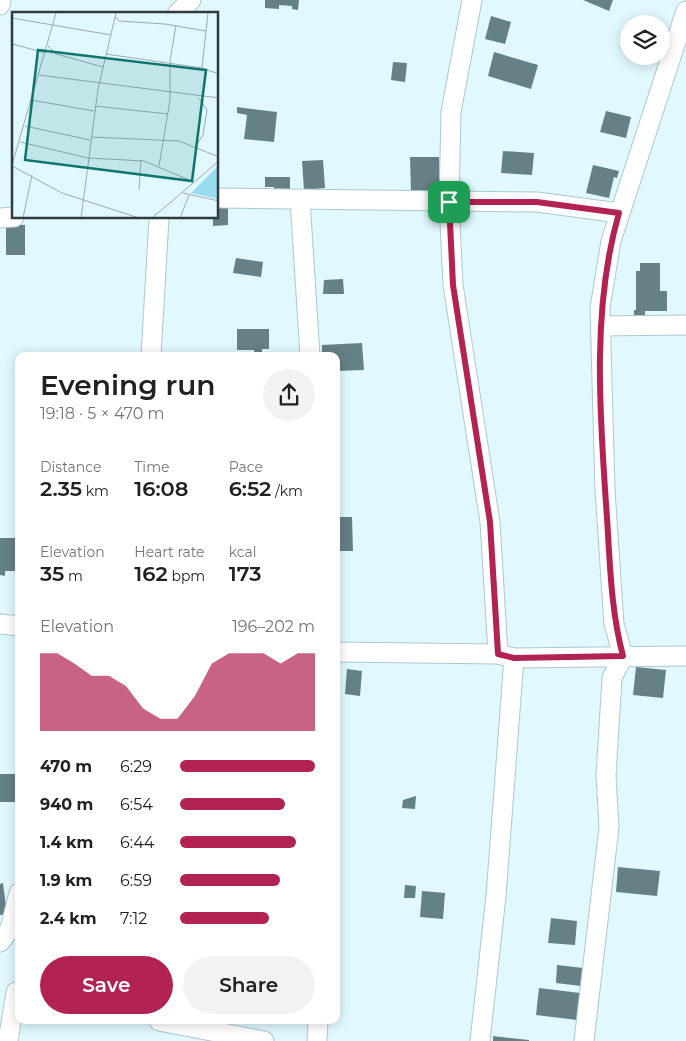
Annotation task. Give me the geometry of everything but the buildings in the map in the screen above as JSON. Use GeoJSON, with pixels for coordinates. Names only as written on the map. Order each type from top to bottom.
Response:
{"type":"FeatureCollection","features":[{"type":"Feature","properties":{"kind":"street"},"geometry":{"type":"LineString","coordinates":[[0,5],[1,0]]}},
{"type":"Feature","properties":{"kind":"street"},"geometry":{"type":"LineString","coordinates":[[180,12],[191,0]]}},
{"type":"Feature","properties":{"kind":"street"},"geometry":{"type":"LineString","coordinates":[[471,0],[451,112],[449,202],[453,285],[490,522],[506,656],[496,896],[480,1041]]}},
{"type":"Feature","properties":{"kind":"street"},"geometry":{"type":"LineString","coordinates":[[584,1041],[609,827],[606,776],[612,678],[623,656],[614,624],[608,529],[600,308],[611,241],[619,213],[686,11]]}},
{"type":"Feature","properties":{"kind":"street"},"geometry":{"type":"LineString","coordinates":[[219,198],[537,202],[619,213]]}},
{"type":"Feature","properties":{"kind":"street"},"geometry":{"type":"LineString","coordinates":[[300,200],[310,352]]}},
{"type":"Feature","properties":{"kind":"street"},"geometry":{"type":"LineString","coordinates":[[151,352],[159,219]]}},
{"type":"Feature","properties":{"kind":"street"},"geometry":{"type":"LineString","coordinates":[[601,326],[686,324]]}},
{"type":"Feature","properties":{"kind":"street"},"geometry":{"type":"LineString","coordinates":[[0,624],[15,626]]}},
{"type":"Feature","properties":{"kind":"street"},"geometry":{"type":"LineString","coordinates":[[340,652],[506,656],[686,656]]}},
{"type":"Feature","properties":{"kind":"street"},"geometry":{"type":"LineString","coordinates":[[0,942],[10,929],[15,909]]}},
{"type":"Feature","properties":{"kind":"street"},"geometry":{"type":"LineString","coordinates":[[8,1041],[12,992]]}},
{"type":"Feature","properties":{"kind":"street"},"geometry":{"type":"LineString","coordinates":[[175,1024],[264,1041]]}},
{"type":"Feature","properties":{"kind":"street"},"geometry":{"type":"LineString","coordinates":[[317,1041],[318,1024]]}},
{"type":"Feature","properties":{"kind":"route"},"geometry":{"type":"LineString","coordinates":[[449,202],[537,202],[619,213],[611,241],[600,308],[605,490],[614,624],[623,656],[514,658],[498,654],[490,522],[453,285],[449,202]]}}]}
